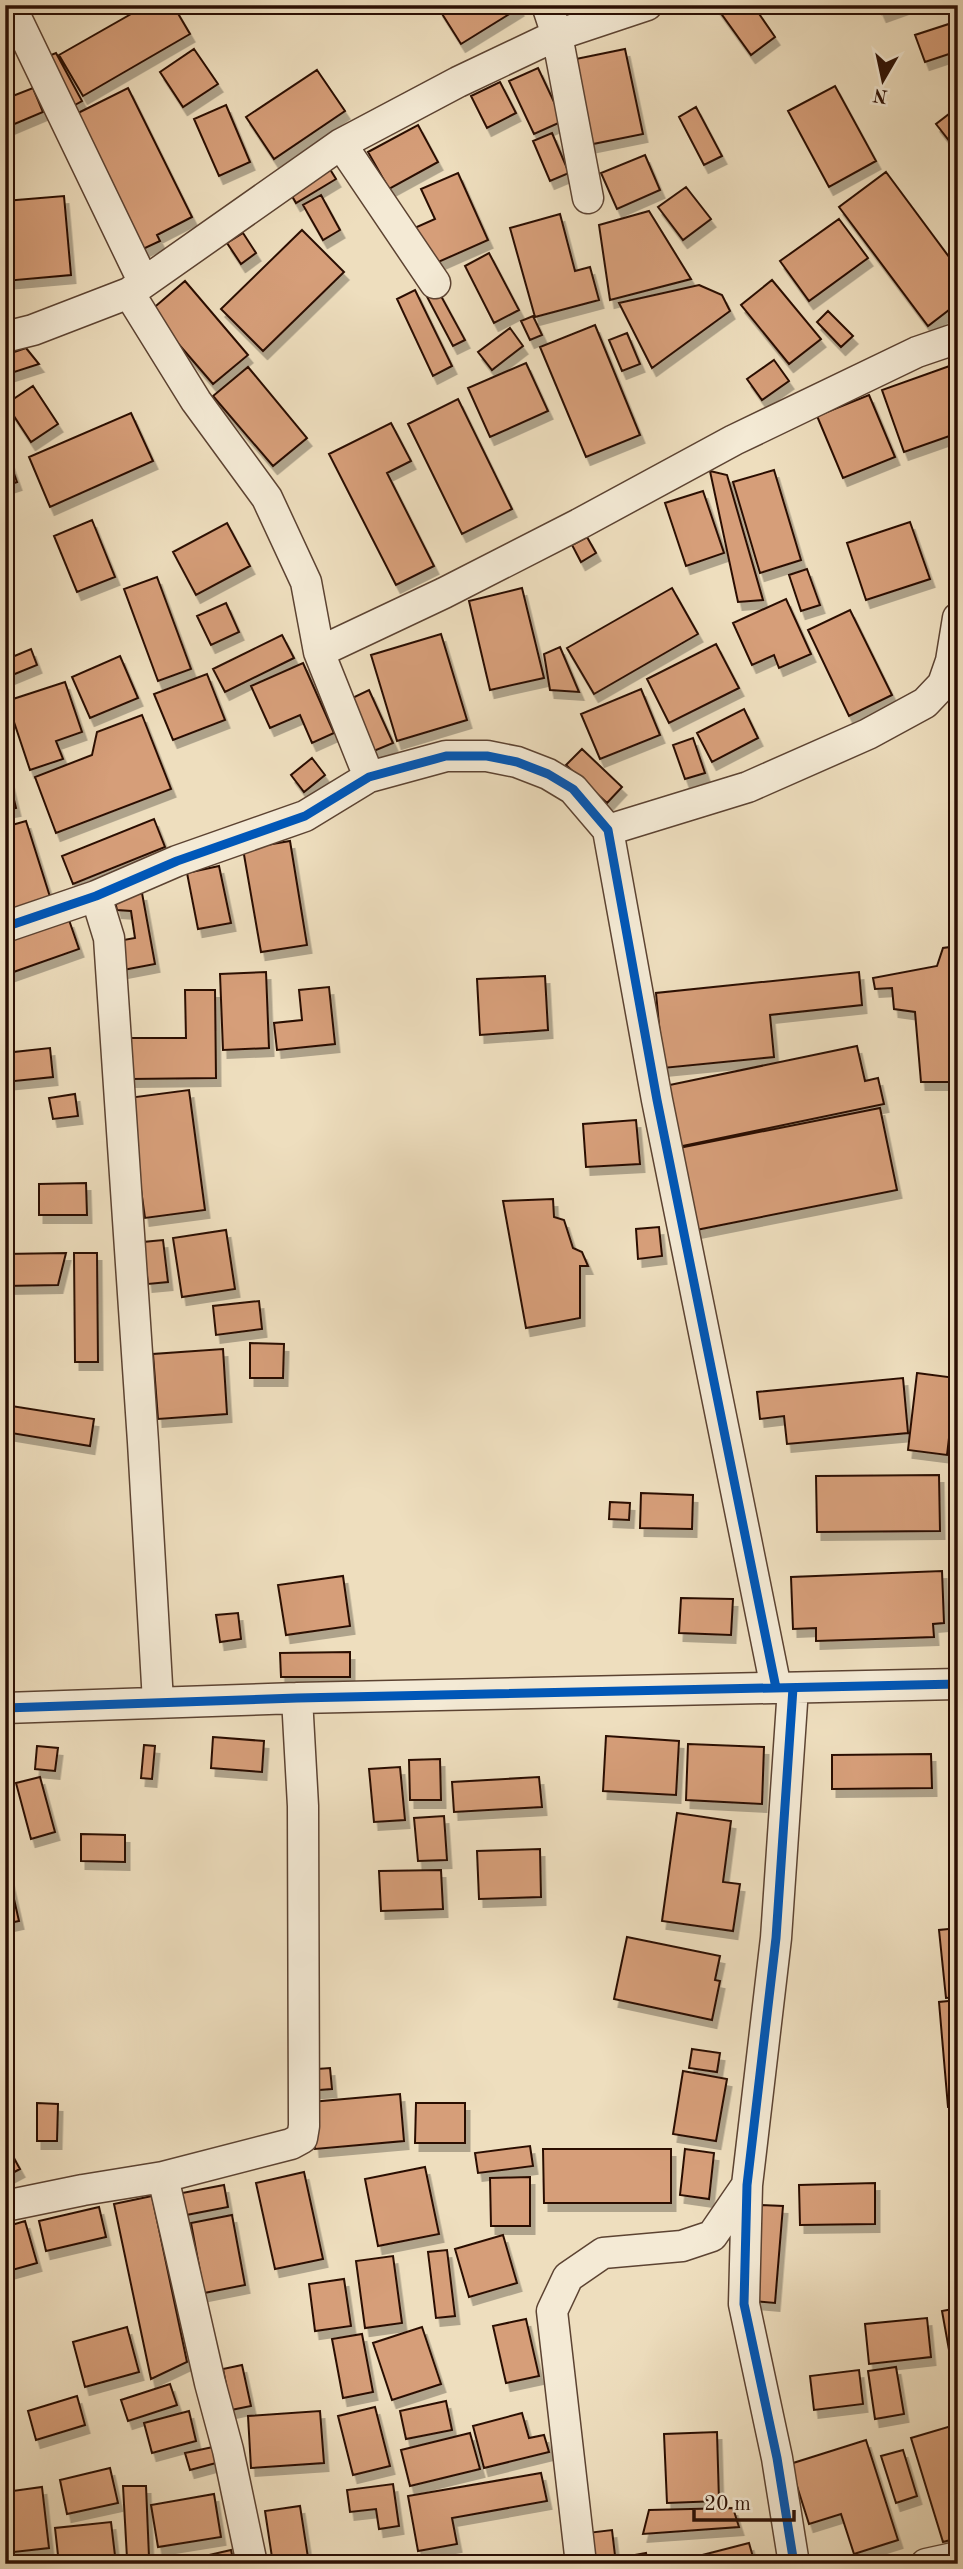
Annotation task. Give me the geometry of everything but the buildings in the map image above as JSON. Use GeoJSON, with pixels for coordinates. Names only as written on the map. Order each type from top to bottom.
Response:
{"type":"FeatureCollection","features":[{"type":"Feature","properties":{"kind":"street"},"geometry":{"type":"LineString","coordinates":[[10,5],[136,287],[196,401],[267,498],[306,582],[319,652],[369,777]]}},
{"type":"Feature","properties":{"kind":"street"},"geometry":{"type":"LineString","coordinates":[[547,5],[557,35],[588,198]]}},
{"type":"Feature","properties":{"kind":"street"},"geometry":{"type":"LineString","coordinates":[[5,337],[33,330],[136,287],[341,144],[458,82],[557,35],[647,5]]}},
{"type":"Feature","properties":{"kind":"street"},"geometry":{"type":"LineString","coordinates":[[341,144],[435,283]]}},
{"type":"Feature","properties":{"kind":"street"},"geometry":{"type":"LineString","coordinates":[[319,652],[444,593],[734,440],[917,352],[958,338]]}},
{"type":"Feature","properties":{"kind":"street"},"geometry":{"type":"LineString","coordinates":[[608,830],[748,787],[868,734],[925,703],[943,684],[951,661],[958,618]]}},
{"type":"Feature","properties":{"kind":"street"},"geometry":{"type":"LineString","coordinates":[[5,927],[96,896],[177,862],[305,816],[369,777],[446,756],[487,756],[517,762],[548,774],[573,789],[608,830],[657,1100],[784,1688],[776,1938],[747,2185],[744,2304],[777,2458],[794,2564]]}},
{"type":"Feature","properties":{"kind":"street"},"geometry":{"type":"LineString","coordinates":[[96,896],[109,938],[158,1702]]}},
{"type":"Feature","properties":{"kind":"street"},"geometry":{"type":"LineString","coordinates":[[5,1708],[297,1698],[958,1684]]}},
{"type":"Feature","properties":{"kind":"street"},"geometry":{"type":"LineString","coordinates":[[5,2206],[83,2190],[163,2178],[291,2144],[302,2138],[303,1806],[297,1698]]}},
{"type":"Feature","properties":{"kind":"street"},"geometry":{"type":"LineString","coordinates":[[163,2178],[228,2450],[252,2564]]}},
{"type":"Feature","properties":{"kind":"street"},"geometry":{"type":"LineString","coordinates":[[581,2564],[552,2311],[568,2277],[603,2253],[682,2246],[712,2236],[747,2185]]}},
{"type":"Feature","properties":{"kind":"street"},"geometry":{"type":"LineString","coordinates":[[926,2564],[958,2557]]}},
{"type":"Feature","properties":{"kind":"cycle path"},"geometry":{"type":"LineString","coordinates":[[5,927],[96,896],[177,861],[305,816],[369,777],[446,756],[487,756],[517,762],[548,774],[573,789],[608,830],[657,1100],[776,1688]]}},
{"type":"Feature","properties":{"kind":"cycle path"},"geometry":{"type":"LineString","coordinates":[[5,1708],[297,1698],[958,1684]]}},
{"type":"Feature","properties":{"kind":"cycle path"},"geometry":{"type":"LineString","coordinates":[[793,1688],[776,1938],[747,2185],[744,2304],[777,2458],[794,2564]]}}]}
